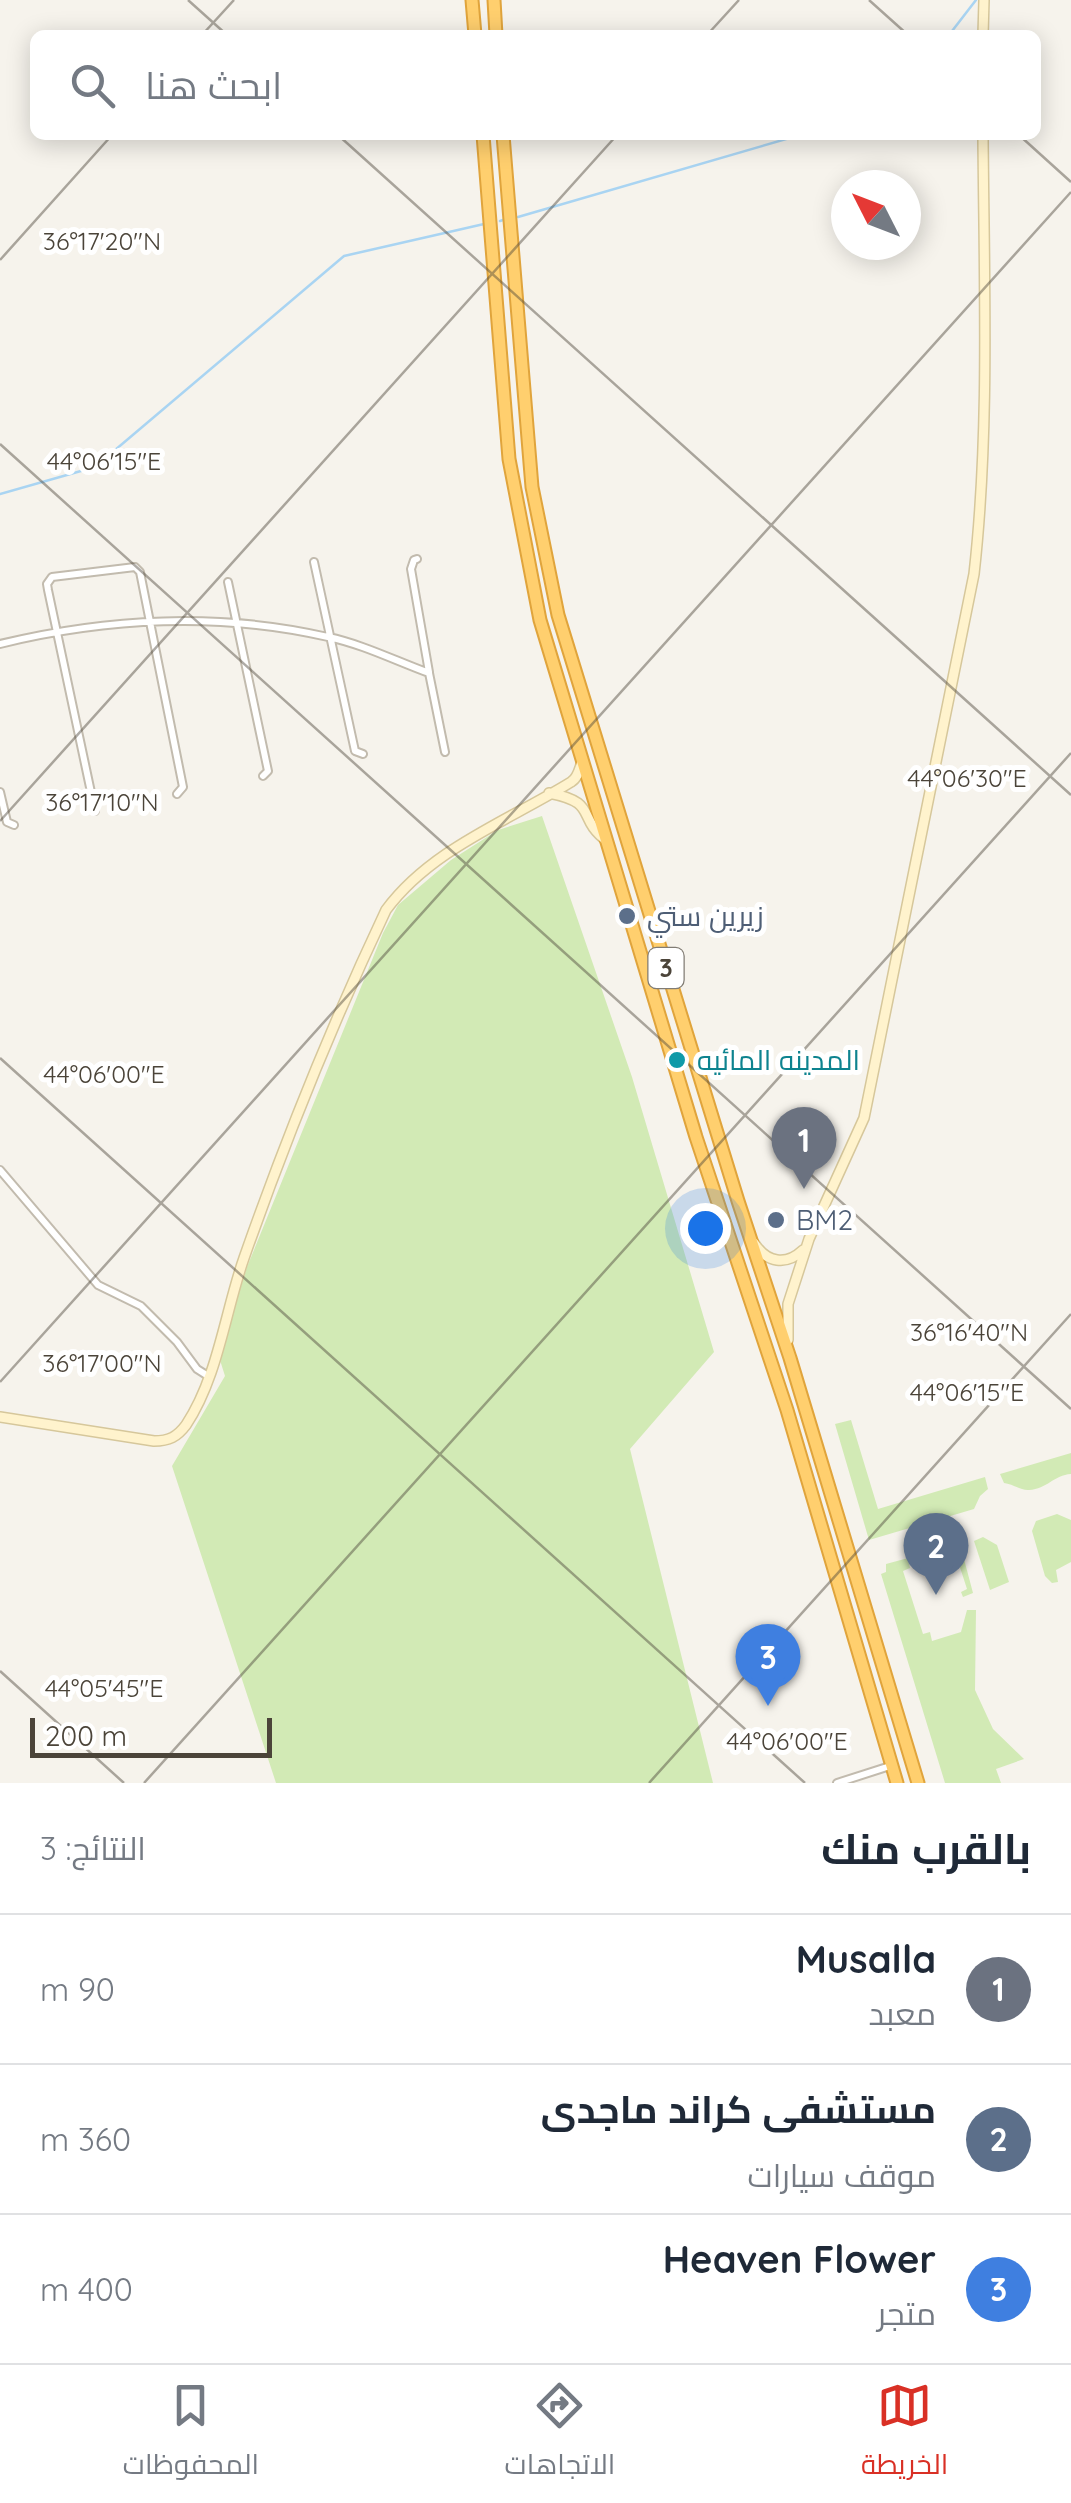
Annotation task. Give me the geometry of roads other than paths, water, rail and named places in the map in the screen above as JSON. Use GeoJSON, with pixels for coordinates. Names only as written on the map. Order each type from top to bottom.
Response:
{"type":"FeatureCollection","features":[{"type":"Feature","properties":{"kind":"highway"},"geometry":{"type":"LineString","coordinates":[[472,0],[474,30]]}},
{"type":"Feature","properties":{"kind":"highway"},"geometry":{"type":"LineString","coordinates":[[494,0],[496,30]]}},
{"type":"Feature","properties":{"kind":"highway","name":"3"},"geometry":{"type":"LineString","coordinates":[[483,140],[509,459],[540,620],[682,1093],[818,1516],[897,1783]]}},
{"type":"Feature","properties":{"kind":"highway","name":"3"},"geometry":{"type":"LineString","coordinates":[[503,140],[526,438],[550,577],[589,721],[790,1358],[918,1783]]}},
{"type":"Feature","properties":{"kind":"highway"},"geometry":{"type":"LineString","coordinates":[[682,1093],[700,1080]]}},
{"type":"Feature","properties":{"kind":"highway"},"geometry":{"type":"LineString","coordinates":[[818,1516],[837,1510]]}},
{"type":"Feature","properties":{"kind":"street"},"geometry":{"type":"LineString","coordinates":[[983,30],[984,0]]}},
{"type":"Feature","properties":{"kind":"street"},"geometry":{"type":"LineString","coordinates":[[790,1358],[788,1304],[809,1239],[864,1118],[974,574],[980,507],[984,325],[983,140]]}},
{"type":"Feature","properties":{"kind":"street"},"geometry":{"type":"LineString","coordinates":[[417,558],[411,568],[445,752]]}},
{"type":"Feature","properties":{"kind":"street"},"geometry":{"type":"LineString","coordinates":[[314,562],[355,751],[362,754]]}},
{"type":"Feature","properties":{"kind":"street"},"geometry":{"type":"LineString","coordinates":[[95,811],[47,584],[52,577],[135,567],[140,572],[183,787],[177,794]]}},
{"type":"Feature","properties":{"kind":"street"},"geometry":{"type":"LineString","coordinates":[[228,582],[268,771],[264,776]]}},
{"type":"Feature","properties":{"kind":"street"},"geometry":{"type":"LineString","coordinates":[[0,644],[56,630],[149,621],[237,623],[330,637],[429,673]]}},
{"type":"Feature","properties":{"kind":"street"},"geometry":{"type":"LineString","coordinates":[[0,1417],[168,1441],[186,1424],[208,1376],[244,1256],[386,910],[404,888],[432,865],[574,780],[582,760]]}},
{"type":"Feature","properties":{"kind":"street"},"geometry":{"type":"LineString","coordinates":[[0,792],[7,822],[14,825]]}},
{"type":"Feature","properties":{"kind":"street"},"geometry":{"type":"LineString","coordinates":[[550,794],[579,802],[596,833],[607,841]]}},
{"type":"Feature","properties":{"kind":"street"},"geometry":{"type":"LineString","coordinates":[[0,1170],[98,1285],[141,1306],[197,1369],[208,1376]]}},
{"type":"Feature","properties":{"kind":"street"},"geometry":{"type":"LineString","coordinates":[[750,1236],[759,1251],[776,1261],[794,1258],[809,1239]]}},
{"type":"Feature","properties":{"kind":"street"},"geometry":{"type":"LineString","coordinates":[[837,1783],[892,1765]]}},
{"type":"Feature","properties":{"kind":"waterway"},"geometry":{"type":"LineString","coordinates":[[953,30],[976,0]]}},
{"type":"Feature","properties":{"kind":"waterway"},"geometry":{"type":"LineString","coordinates":[[518,217],[783,140]]}},
{"type":"Feature","properties":{"kind":"waterway"},"geometry":{"type":"LineString","coordinates":[[0,494],[95,467],[344,256],[484,224]]}},
{"type":"Feature","properties":{"kind":"place","name":"زيرين ستي"},"geometry":{"type":"Point","coordinates":[627,916]}},
{"type":"Feature","properties":{"kind":"place","name":"المدينه المائيه"},"geometry":{"type":"Point","coordinates":[677,1060]}},
{"type":"Feature","properties":{"kind":"place","name":"Musalla"},"geometry":{"type":"Point","coordinates":[804,1189]}},
{"type":"Feature","properties":{"kind":"place","name":"BM2"},"geometry":{"type":"Point","coordinates":[776,1220]}},
{"type":"Feature","properties":{"kind":"place","name":"مستشفی کراند ماجدی"},"geometry":{"type":"Point","coordinates":[936,1595]}},
{"type":"Feature","properties":{"kind":"place","name":"Heaven Flower"},"geometry":{"type":"Point","coordinates":[768,1706]}}]}
